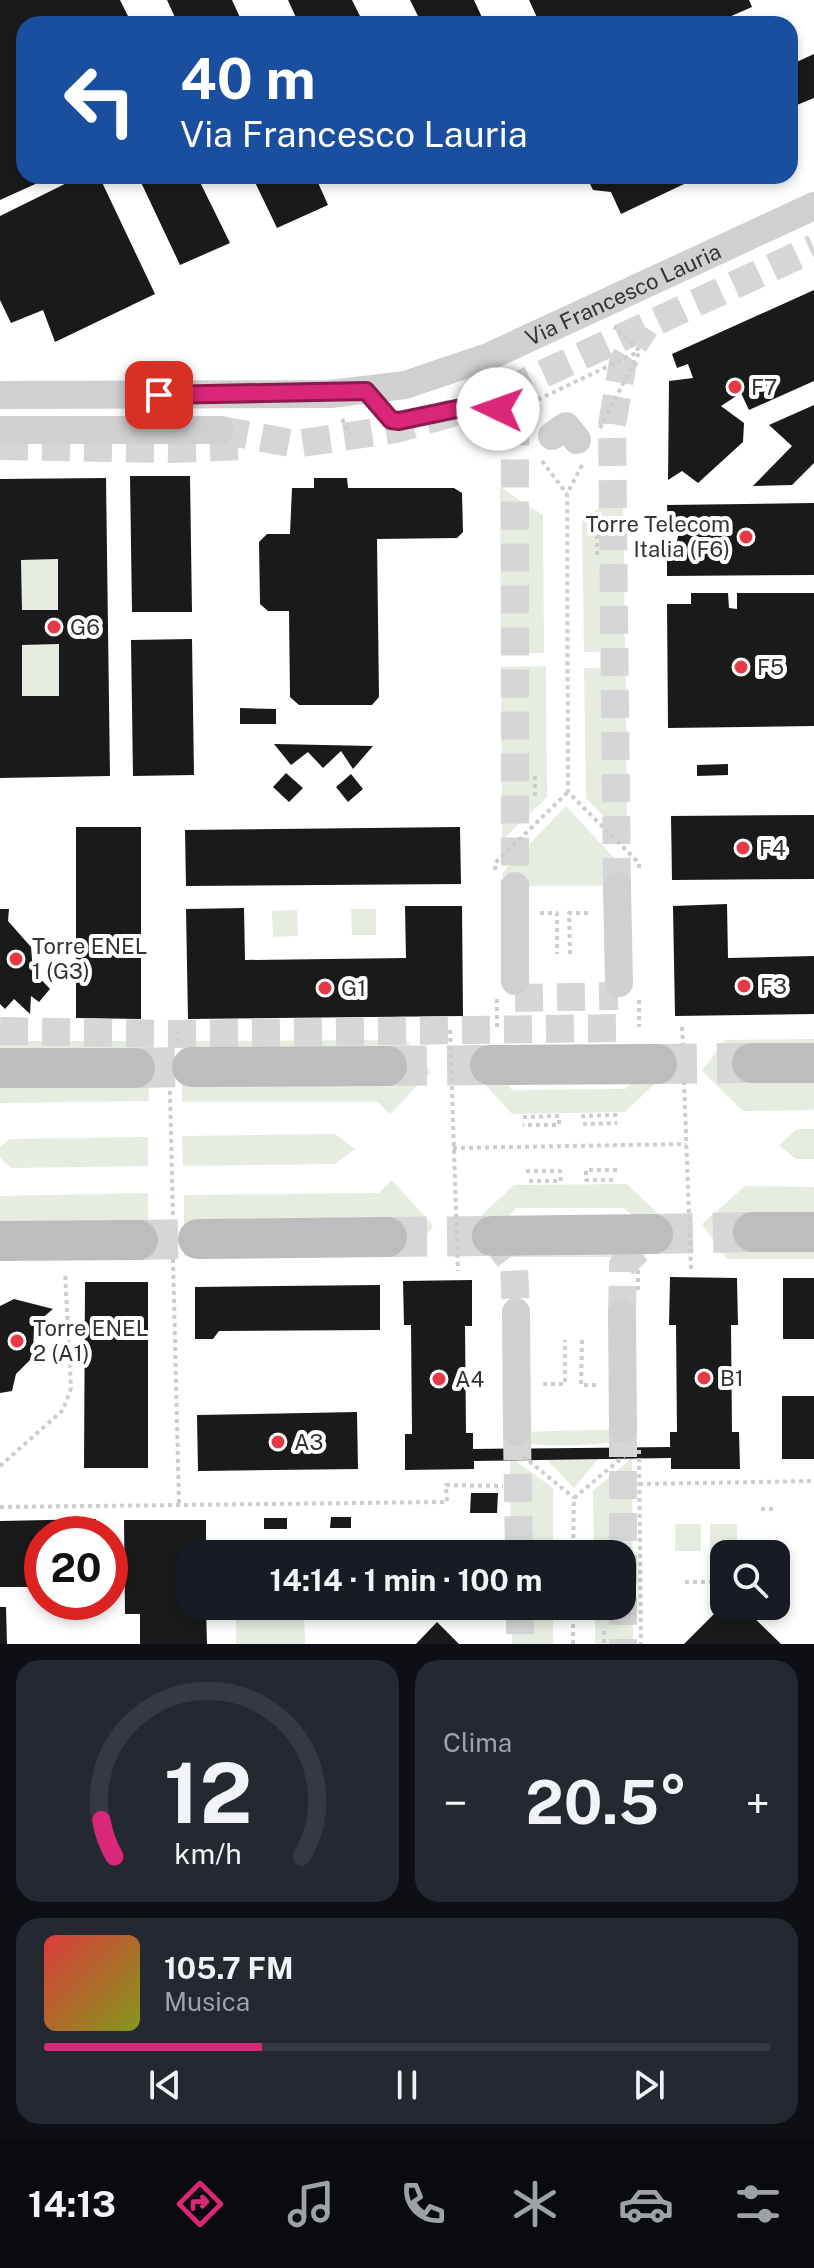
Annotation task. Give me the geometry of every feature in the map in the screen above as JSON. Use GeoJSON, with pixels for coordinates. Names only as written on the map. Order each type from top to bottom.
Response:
{"type":"FeatureCollection","features":[{"type":"Feature","properties":{"kind":"main road"},"geometry":{"type":"LineString","coordinates":[[752,1063],[814,1063]]}},
{"type":"Feature","properties":{"kind":"main road"},"geometry":{"type":"LineString","coordinates":[[490,1065],[675,1064]]}},
{"type":"Feature","properties":{"kind":"main road"},"geometry":{"type":"LineString","coordinates":[[180,1069],[387,1066]]}},
{"type":"Feature","properties":{"kind":"main road"},"geometry":{"type":"LineString","coordinates":[[0,1068],[135,1068]]}},
{"type":"Feature","properties":{"kind":"main road"},"geometry":{"type":"LineString","coordinates":[[753,1232],[814,1232]]}},
{"type":"Feature","properties":{"kind":"main road"},"geometry":{"type":"LineString","coordinates":[[492,1236],[653,1234]]}},
{"type":"Feature","properties":{"kind":"main road"},"geometry":{"type":"LineString","coordinates":[[0,1241],[387,1237]]}},
{"type":"Feature","properties":{"kind":"street","name":"Via Francesco Lauria"},"geometry":{"type":"LineString","coordinates":[[0,395],[366,391],[405,385],[488,357],[814,206]]}},
{"type":"Feature","properties":{"kind":"street"},"geometry":{"type":"LineString","coordinates":[[0,430],[220,430]]}},
{"type":"Feature","properties":{"kind":"street"},"geometry":{"type":"LineString","coordinates":[[628,882],[629,990]]}},
{"type":"Feature","properties":{"kind":"street"},"geometry":{"type":"LineString","coordinates":[[515,886],[515,981]]}},
{"type":"Feature","properties":{"kind":"street"},"geometry":{"type":"LineString","coordinates":[[623,1429],[630,1308]]}},
{"type":"Feature","properties":{"kind":"street"},"geometry":{"type":"LineString","coordinates":[[515,1440],[516,1312]]}},
{"type":"Feature","properties":{"kind":"lane"},"geometry":{"type":"LineString","coordinates":[[366,391],[391,420],[490,402],[502,412]]}},
{"type":"Feature","properties":{"kind":"path"},"geometry":{"type":"LineString","coordinates":[[609,323],[640,351]]}},
{"type":"Feature","properties":{"kind":"path"},"geometry":{"type":"LineString","coordinates":[[502,412],[640,351]]}},
{"type":"Feature","properties":{"kind":"path"},"geometry":{"type":"LineString","coordinates":[[628,882],[639,863],[568,792],[567,494],[579,440],[640,351]]}},
{"type":"Feature","properties":{"kind":"path"},"geometry":{"type":"LineString","coordinates":[[337,409],[350,435]]}},
{"type":"Feature","properties":{"kind":"path"},"geometry":{"type":"LineString","coordinates":[[597,531],[597,555]]}},
{"type":"Feature","properties":{"kind":"path"},"geometry":{"type":"LineString","coordinates":[[535,774],[535,796]]}},
{"type":"Feature","properties":{"kind":"path"},"geometry":{"type":"LineString","coordinates":[[536,913],[557,913],[557,954]]}},
{"type":"Feature","properties":{"kind":"path"},"geometry":{"type":"LineString","coordinates":[[570,954],[569,913],[593,913]]}},
{"type":"Feature","properties":{"kind":"path"},"geometry":{"type":"LineString","coordinates":[[629,990],[639,1027]]}},
{"type":"Feature","properties":{"kind":"path"},"geometry":{"type":"LineString","coordinates":[[682,1027],[675,1064],[687,1144],[691,1270]]}},
{"type":"Feature","properties":{"kind":"path"},"geometry":{"type":"LineString","coordinates":[[450,1030],[458,1271]]}},
{"type":"Feature","properties":{"kind":"path"},"geometry":{"type":"LineString","coordinates":[[177,1031],[180,1069],[171,1240],[179,1505]]}},
{"type":"Feature","properties":{"kind":"path"},"geometry":{"type":"LineString","coordinates":[[617,1115],[583,1116],[585,1124],[617,1123]]}},
{"type":"Feature","properties":{"kind":"path"},"geometry":{"type":"LineString","coordinates":[[523,1117],[559,1116],[559,1125],[523,1125]]}},
{"type":"Feature","properties":{"kind":"path"},"geometry":{"type":"LineString","coordinates":[[453,1148],[687,1144]]}},
{"type":"Feature","properties":{"kind":"path"},"geometry":{"type":"LineString","coordinates":[[617,1170],[586,1170],[586,1180],[617,1180]]}},
{"type":"Feature","properties":{"kind":"path"},"geometry":{"type":"LineString","coordinates":[[526,1171],[560,1171],[561,1181],[526,1181]]}},
{"type":"Feature","properties":{"kind":"path"},"geometry":{"type":"LineString","coordinates":[[630,1308],[638,1270]]}},
{"type":"Feature","properties":{"kind":"path"},"geometry":{"type":"LineString","coordinates":[[0,1466],[63,1410],[71,1388],[65,1272]]}},
{"type":"Feature","properties":{"kind":"path"},"geometry":{"type":"LineString","coordinates":[[543,1384],[565,1384],[565,1340]]}},
{"type":"Feature","properties":{"kind":"path"},"geometry":{"type":"LineString","coordinates":[[582,1340],[581,1385],[601,1385]]}},
{"type":"Feature","properties":{"kind":"path"},"geometry":{"type":"LineString","coordinates":[[515,1440],[574,1498],[573,1540]]}},
{"type":"Feature","properties":{"kind":"path"},"geometry":{"type":"LineString","coordinates":[[574,1498],[639,1443],[641,1644]]}},
{"type":"Feature","properties":{"kind":"path"},"geometry":{"type":"LineString","coordinates":[[639,1484],[814,1481]]}},
{"type":"Feature","properties":{"kind":"path"},"geometry":{"type":"LineString","coordinates":[[0,1507],[447,1502],[446,1485],[503,1486]]}},
{"type":"Feature","properties":{"kind":"path"},"geometry":{"type":"LineString","coordinates":[[761,1509],[776,1509]]}},
{"type":"Feature","properties":{"kind":"path"},"geometry":{"type":"LineString","coordinates":[[685,1582],[710,1582]]}},
{"type":"Feature","properties":{"kind":"path"},"geometry":{"type":"LineString","coordinates":[[573,1620],[573,1644]]}},
{"type":"Feature","properties":{"kind":"path"},"geometry":{"type":"LineString","coordinates":[[604,1631],[604,1644]]}},
{"type":"Feature","properties":{"kind":"shaded area"},"geometry":{"type":"Polygon","coordinates":[[[500,487],[543,515],[544,653],[501,653],[500,487]]]}},
{"type":"Feature","properties":{"kind":"shaded area"},"geometry":{"type":"Polygon","coordinates":[[[623,492],[625,651],[584,652],[582,520],[623,492]]]}},
{"type":"Feature","properties":{"kind":"shaded area"},"geometry":{"type":"Polygon","coordinates":[[[58,559],[58,610],[22,610],[21,560],[58,559]]]}},
{"type":"Feature","properties":{"kind":"shaded area"},"geometry":{"type":"Polygon","coordinates":[[[59,644],[59,696],[22,696],[22,645],[59,644]]]}},
{"type":"Feature","properties":{"kind":"shaded area"},"geometry":{"type":"Polygon","coordinates":[[[546,666],[547,797],[502,840],[501,667],[546,666]]]}},
{"type":"Feature","properties":{"kind":"shaded area"},"geometry":{"type":"Polygon","coordinates":[[[626,667],[627,840],[586,798],[584,668],[626,667]]]}},
{"type":"Feature","properties":{"kind":"shaded area"},"geometry":{"type":"Polygon","coordinates":[[[566,806],[628,873],[630,984],[617,886],[512,886],[503,982],[503,872],[566,806]]]}},
{"type":"Feature","properties":{"kind":"shaded area"},"geometry":{"type":"Polygon","coordinates":[[[351,909],[376,909],[376,935],[352,935],[351,909]]]}},
{"type":"Feature","properties":{"kind":"shaded area"},"geometry":{"type":"Polygon","coordinates":[[[297,910],[298,936],[273,937],[272,911],[297,910]]]}},
{"type":"Feature","properties":{"kind":"shaded area"},"geometry":{"type":"Polygon","coordinates":[[[814,1039],[814,1110],[743,1111],[702,1071],[725,1040],[814,1039]]]}},
{"type":"Feature","properties":{"kind":"shaded area"},"geometry":{"type":"Polygon","coordinates":[[[406,1040],[431,1072],[390,1114],[378,1102],[182,1102],[181,1041],[406,1040]]]}},
{"type":"Feature","properties":{"kind":"shaded area"},"geometry":{"type":"Polygon","coordinates":[[[0,1041],[149,1041],[149,1101],[0,1103],[0,1041]]]}},
{"type":"Feature","properties":{"kind":"shaded area"},"geometry":{"type":"Polygon","coordinates":[[[644,1044],[667,1072],[625,1112],[512,1114],[473,1071],[499,1045],[644,1044]],[[656,1064],[490,1065],[512,1090],[625,1089],[656,1064]]]}},
{"type":"Feature","properties":{"kind":"shaded area"},"geometry":{"type":"Polygon","coordinates":[[[797,1129],[814,1129],[814,1159],[796,1159],[779,1145],[797,1129]]]}},
{"type":"Feature","properties":{"kind":"shaded area"},"geometry":{"type":"Polygon","coordinates":[[[335,1134],[355,1149],[335,1164],[183,1166],[182,1136],[335,1134]]]}},
{"type":"Feature","properties":{"kind":"shaded area"},"geometry":{"type":"Polygon","coordinates":[[[148,1137],[148,1166],[11,1168],[0,1158],[0,1147],[10,1139],[148,1137]]]}},
{"type":"Feature","properties":{"kind":"shaded area"},"geometry":{"type":"Polygon","coordinates":[[[392,1180],[433,1226],[411,1257],[184,1256],[184,1195],[379,1193],[392,1180]]]}},
{"type":"Feature","properties":{"kind":"shaded area"},"geometry":{"type":"Polygon","coordinates":[[[627,1184],[669,1224],[643,1257],[497,1257],[470,1226],[514,1185],[627,1184]],[[516,1208],[493,1236],[653,1234],[624,1208],[516,1208]]]}},
{"type":"Feature","properties":{"kind":"shaded area"},"geometry":{"type":"Polygon","coordinates":[[[745,1186],[814,1187],[814,1259],[727,1259],[702,1224],[745,1186]]]}},
{"type":"Feature","properties":{"kind":"shaded area"},"geometry":{"type":"Polygon","coordinates":[[[148,1193],[149,1257],[0,1258],[0,1196],[148,1193]]]}},
{"type":"Feature","properties":{"kind":"shaded area"},"geometry":{"type":"Polygon","coordinates":[[[628,1429],[632,1439],[601,1444],[510,1442],[517,1432],[628,1429]]]}},
{"type":"Feature","properties":{"kind":"shaded area"},"geometry":{"type":"Polygon","coordinates":[[[510,1457],[553,1488],[553,1540],[511,1540],[510,1457]]]}},
{"type":"Feature","properties":{"kind":"shaded area"},"geometry":{"type":"Polygon","coordinates":[[[632,1458],[632,1540],[594,1540],[593,1491],[632,1458]]]}},
{"type":"Feature","properties":{"kind":"shaded area"},"geometry":{"type":"Polygon","coordinates":[[[598,1459],[574,1488],[547,1460],[598,1459]]]}},
{"type":"Feature","properties":{"kind":"shaded area"},"geometry":{"type":"Polygon","coordinates":[[[675,1524],[701,1524],[701,1551],[675,1551],[675,1524]]]}},
{"type":"Feature","properties":{"kind":"shaded area"},"geometry":{"type":"Polygon","coordinates":[[[710,1524],[737,1524],[737,1540],[710,1540],[710,1524]]]}},
{"type":"Feature","properties":{"kind":"shaded area"},"geometry":{"type":"Polygon","coordinates":[[[236,1620],[304,1620],[305,1644],[236,1644],[236,1620]]]}},
{"type":"Feature","properties":{"kind":"shaded area"},"geometry":{"type":"Polygon","coordinates":[[[512,1620],[553,1620],[553,1644],[512,1644],[512,1620]]]}},
{"type":"Feature","properties":{"kind":"shaded area"},"geometry":{"type":"Polygon","coordinates":[[[595,1620],[633,1620],[633,1644],[595,1644],[595,1620]]]}},
{"type":"Feature","properties":{"kind":"building"},"geometry":{"type":"Polygon","coordinates":[[[0,0],[120,0],[128,16],[16,16],[16,184],[35,184],[0,200],[0,0]]]}},
{"type":"Feature","properties":{"kind":"building"},"geometry":{"type":"Polygon","coordinates":[[[167,0],[232,0],[239,16],[174,16],[167,0]]]}},
{"type":"Feature","properties":{"kind":"building"},"geometry":{"type":"Polygon","coordinates":[[[288,0],[352,0],[360,16],[295,16],[288,0]]]}},
{"type":"Feature","properties":{"kind":"building"},"geometry":{"type":"Polygon","coordinates":[[[410,0],[474,0],[481,16],[418,16],[410,0]]]}},
{"type":"Feature","properties":{"kind":"building"},"geometry":{"type":"Polygon","coordinates":[[[529,0],[749,0],[752,7],[731,16],[536,16],[529,0]]]}},
{"type":"Feature","properties":{"kind":"building"},"geometry":{"type":"Polygon","coordinates":[[[814,54],[814,98],[798,105],[798,61],[814,54]]]}},
{"type":"Feature","properties":{"kind":"building"},"geometry":{"type":"Polygon","coordinates":[[[65,184],[103,184],[155,294],[55,342],[43,310],[11,323],[0,300],[0,216],[65,184]]]}},
{"type":"Feature","properties":{"kind":"building"},"geometry":{"type":"Polygon","coordinates":[[[142,184],[201,184],[230,243],[180,265],[142,184]]]}},
{"type":"Feature","properties":{"kind":"building"},"geometry":{"type":"Polygon","coordinates":[[[256,184],[319,184],[328,205],[277,228],[256,184]]]}},
{"type":"Feature","properties":{"kind":"building"},"geometry":{"type":"Polygon","coordinates":[[[590,184],[684,184],[621,214],[611,192],[593,190],[590,184]]]}},
{"type":"Feature","properties":{"kind":"building","name":"F7"},"geometry":{"type":"Polygon","coordinates":[[[814,290],[814,381],[749,410],[741,393],[721,406],[744,423],[743,442],[698,483],[682,471],[668,480],[669,381],[693,378],[688,364],[677,368],[672,354],[814,290]]]}},
{"type":"Feature","properties":{"kind":"building"},"geometry":{"type":"Polygon","coordinates":[[[814,405],[814,463],[792,485],[753,486],[792,446],[769,425],[814,405]]]}},
{"type":"Feature","properties":{"kind":"building"},"geometry":{"type":"Polygon","coordinates":[[[130,476],[190,476],[192,612],[132,612],[130,476]]]}},
{"type":"Feature","properties":{"kind":"building","name":"G6"},"geometry":{"type":"Polygon","coordinates":[[[106,478],[110,776],[0,778],[0,479],[106,478]],[[58,559],[21,560],[22,610],[58,610],[58,559]],[[59,644],[22,645],[22,696],[59,696],[59,644]]]}},
{"type":"Feature","properties":{"kind":"building"},"geometry":{"type":"Polygon","coordinates":[[[314,478],[347,478],[348,488],[454,488],[462,493],[463,532],[457,538],[377,539],[379,697],[372,705],[299,705],[290,697],[289,611],[268,611],[260,604],[259,542],[267,534],[290,534],[292,488],[314,488],[314,478]]]}},
{"type":"Feature","properties":{"kind":"building","name":"Torre Telecom Italia (F6)"},"geometry":{"type":"Polygon","coordinates":[[[814,503],[814,575],[667,576],[667,546],[677,541],[679,532],[668,532],[667,505],[814,503]]]}},
{"type":"Feature","properties":{"kind":"building","name":"F5"},"geometry":{"type":"Polygon","coordinates":[[[691,593],[728,593],[729,608],[737,609],[737,593],[814,593],[814,726],[668,728],[667,604],[691,604],[691,593]]]}},
{"type":"Feature","properties":{"kind":"building"},"geometry":{"type":"Polygon","coordinates":[[[192,639],[194,775],[133,776],[131,640],[192,639]]]}},
{"type":"Feature","properties":{"kind":"building"},"geometry":{"type":"Polygon","coordinates":[[[240,708],[276,709],[276,724],[240,724],[240,708]]]}},
{"type":"Feature","properties":{"kind":"building"},"geometry":{"type":"Polygon","coordinates":[[[274,744],[373,746],[353,769],[341,751],[323,768],[308,752],[291,765],[274,744]]]}},
{"type":"Feature","properties":{"kind":"building"},"geometry":{"type":"Polygon","coordinates":[[[728,764],[728,775],[697,776],[697,765],[728,764]]]}},
{"type":"Feature","properties":{"kind":"building"},"geometry":{"type":"Polygon","coordinates":[[[286,773],[303,788],[289,802],[273,787],[286,773]]]}},
{"type":"Feature","properties":{"kind":"building"},"geometry":{"type":"Polygon","coordinates":[[[351,774],[363,789],[348,802],[336,787],[351,774]]]}},
{"type":"Feature","properties":{"kind":"building","name":"F4"},"geometry":{"type":"Polygon","coordinates":[[[814,815],[814,879],[672,880],[671,816],[814,815]]]}},
{"type":"Feature","properties":{"kind":"building"},"geometry":{"type":"Polygon","coordinates":[[[76,827],[141,827],[141,1019],[76,1018],[76,827]]]}},
{"type":"Feature","properties":{"kind":"building"},"geometry":{"type":"Polygon","coordinates":[[[460,827],[461,884],[186,886],[185,830],[460,827]]]}},
{"type":"Feature","properties":{"kind":"building","name":"F3"},"geometry":{"type":"Polygon","coordinates":[[[727,904],[728,958],[814,956],[814,1014],[675,1016],[673,906],[727,904]]]}},
{"type":"Feature","properties":{"kind":"building","name":"G1"},"geometry":{"type":"Polygon","coordinates":[[[405,906],[462,906],[463,1016],[188,1019],[186,909],[244,908],[245,960],[406,958],[405,906]]]}},
{"type":"Feature","properties":{"kind":"building","name":"Torre ENEL 1 (G3)"},"geometry":{"type":"Polygon","coordinates":[[[0,909],[9,909],[8,921],[31,947],[33,971],[50,989],[39,1002],[31,996],[30,1014],[14,999],[5,1009],[0,1004],[0,909]]]}},
{"type":"Feature","properties":{"kind":"building"},"geometry":{"type":"Polygon","coordinates":[[[670,1277],[737,1278],[738,1325],[731,1325],[732,1432],[739,1432],[740,1469],[671,1469],[671,1458],[474,1461],[474,1469],[405,1470],[405,1434],[412,1434],[411,1325],[404,1325],[403,1281],[472,1280],[472,1326],[465,1326],[466,1433],[473,1433],[473,1449],[670,1447],[670,1432],[677,1432],[676,1325],[669,1325],[670,1277]]]}},
{"type":"Feature","properties":{"kind":"building"},"geometry":{"type":"Polygon","coordinates":[[[783,1278],[814,1278],[814,1339],[783,1339],[783,1278]]]}},
{"type":"Feature","properties":{"kind":"building"},"geometry":{"type":"Polygon","coordinates":[[[85,1282],[148,1282],[148,1468],[84,1468],[85,1282]]]}},
{"type":"Feature","properties":{"kind":"building"},"geometry":{"type":"Polygon","coordinates":[[[380,1285],[380,1330],[219,1331],[213,1339],[195,1339],[195,1287],[380,1285]]]}},
{"type":"Feature","properties":{"kind":"building","name":"Torre ENEL 2 (A1)"},"geometry":{"type":"Polygon","coordinates":[[[14,1299],[53,1309],[34,1325],[33,1357],[16,1374],[12,1391],[0,1393],[0,1306],[14,1299]]]}},
{"type":"Feature","properties":{"kind":"building"},"geometry":{"type":"Polygon","coordinates":[[[782,1396],[814,1396],[814,1459],[782,1459],[782,1396]]]}},
{"type":"Feature","properties":{"kind":"building","name":"A3"},"geometry":{"type":"Polygon","coordinates":[[[357,1412],[358,1469],[198,1471],[197,1415],[357,1412]]]}},
{"type":"Feature","properties":{"kind":"building"},"geometry":{"type":"Polygon","coordinates":[[[471,1493],[498,1493],[497,1513],[470,1513],[471,1493]]]}},
{"type":"Feature","properties":{"kind":"building"},"geometry":{"type":"Polygon","coordinates":[[[331,1517],[351,1517],[351,1528],[330,1528],[331,1517]]]}},
{"type":"Feature","properties":{"kind":"building"},"geometry":{"type":"Polygon","coordinates":[[[264,1518],[287,1518],[287,1529],[264,1529],[264,1518]]]}},
{"type":"Feature","properties":{"kind":"building"},"geometry":{"type":"Polygon","coordinates":[[[24,1520],[24,1587],[0,1587],[0,1521],[24,1520]]]}},
{"type":"Feature","properties":{"kind":"building"},"geometry":{"type":"Polygon","coordinates":[[[128,1520],[206,1520],[206,1540],[176,1540],[176,1620],[206,1620],[207,1644],[140,1644],[140,1614],[128,1614],[128,1520]]]}},
{"type":"Feature","properties":{"kind":"building"},"geometry":{"type":"Polygon","coordinates":[[[0,1607],[6,1607],[7,1644],[0,1644],[0,1607]]]}},
{"type":"Feature","properties":{"kind":"building"},"geometry":{"type":"Polygon","coordinates":[[[710,1618],[756,1620],[781,1644],[684,1644],[710,1618]]]}},
{"type":"Feature","properties":{"kind":"building"},"geometry":{"type":"Polygon","coordinates":[[[437,1622],[459,1644],[416,1644],[437,1622]]]}},
{"type":"Feature","properties":{"kind":"tunnel"},"geometry":{"type":"LineString","coordinates":[[220,430],[296,444],[396,429],[449,414],[504,392],[814,248]]}},
{"type":"Feature","properties":{"kind":"tunnel"},"geometry":{"type":"LineString","coordinates":[[617,886],[612,424],[623,362],[645,327]]}},
{"type":"Feature","properties":{"kind":"tunnel"},"geometry":{"type":"LineString","coordinates":[[469,410],[492,409],[503,413],[515,438],[515,886]]}},
{"type":"Feature","properties":{"kind":"tunnel"},"geometry":{"type":"LineString","coordinates":[[0,446],[169,449],[247,446]]}},
{"type":"Feature","properties":{"kind":"tunnel"},"geometry":{"type":"LineString","coordinates":[[515,998],[618,996]]}},
{"type":"Feature","properties":{"kind":"tunnel"},"geometry":{"type":"LineString","coordinates":[[0,1031],[168,1034],[619,1028]]}},
{"type":"Feature","properties":{"kind":"tunnel"},"geometry":{"type":"LineString","coordinates":[[657,1064],[752,1063]]}},
{"type":"Feature","properties":{"kind":"tunnel"},"geometry":{"type":"LineString","coordinates":[[387,1066],[490,1065]]}},
{"type":"Feature","properties":{"kind":"tunnel"},"geometry":{"type":"LineString","coordinates":[[135,1068],[192,1067]]}},
{"type":"Feature","properties":{"kind":"tunnel"},"geometry":{"type":"LineString","coordinates":[[653,1234],[753,1232]]}},
{"type":"Feature","properties":{"kind":"tunnel"},"geometry":{"type":"LineString","coordinates":[[622,1314],[623,1265],[653,1234]]}},
{"type":"Feature","properties":{"kind":"tunnel"},"geometry":{"type":"LineString","coordinates":[[492,1236],[514,1265],[516,1312]]}},
{"type":"Feature","properties":{"kind":"tunnel"},"geometry":{"type":"LineString","coordinates":[[387,1237],[492,1236]]}},
{"type":"Feature","properties":{"kind":"tunnel"},"geometry":{"type":"LineString","coordinates":[[138,1240],[198,1239]]}},
{"type":"Feature","properties":{"kind":"tunnel"},"geometry":{"type":"LineString","coordinates":[[623,1429],[623,1644]]}},
{"type":"Feature","properties":{"kind":"tunnel"},"geometry":{"type":"LineString","coordinates":[[517,1432],[519,1540]]}},
{"type":"Feature","properties":{"kind":"tunnel"},"geometry":{"type":"LineString","coordinates":[[520,1620],[520,1644]]}},
{"type":"Feature","properties":{"kind":"place","name":"F7"},"geometry":{"type":"Point","coordinates":[735,387]}},
{"type":"Feature","properties":{"kind":"place","name":"Torre Telecom Italia (F6)"},"geometry":{"type":"Point","coordinates":[746,537]}},
{"type":"Feature","properties":{"kind":"place","name":"G6"},"geometry":{"type":"Point","coordinates":[54,627]}},
{"type":"Feature","properties":{"kind":"place","name":"F5"},"geometry":{"type":"Point","coordinates":[741,667]}},
{"type":"Feature","properties":{"kind":"place","name":"F4"},"geometry":{"type":"Point","coordinates":[743,848]}},
{"type":"Feature","properties":{"kind":"place","name":"Torre ENEL 1 (G3)"},"geometry":{"type":"Point","coordinates":[16,959]}},
{"type":"Feature","properties":{"kind":"place","name":"F3"},"geometry":{"type":"Point","coordinates":[744,986]}},
{"type":"Feature","properties":{"kind":"place","name":"G1"},"geometry":{"type":"Point","coordinates":[325,988]}},
{"type":"Feature","properties":{"kind":"place","name":"Torre ENEL 2 (A1)"},"geometry":{"type":"Point","coordinates":[17,1341]}},
{"type":"Feature","properties":{"kind":"place","name":"B1"},"geometry":{"type":"Point","coordinates":[704,1378]}},
{"type":"Feature","properties":{"kind":"place","name":"A4"},"geometry":{"type":"Point","coordinates":[439,1379]}},
{"type":"Feature","properties":{"kind":"place","name":"A3"},"geometry":{"type":"Point","coordinates":[278,1442]}},
{"type":"Feature","properties":{"kind":"route"},"geometry":{"type":"LineString","coordinates":[[159,395],[366,391],[391,420],[399,421],[490,402],[498,409]]}}]}
